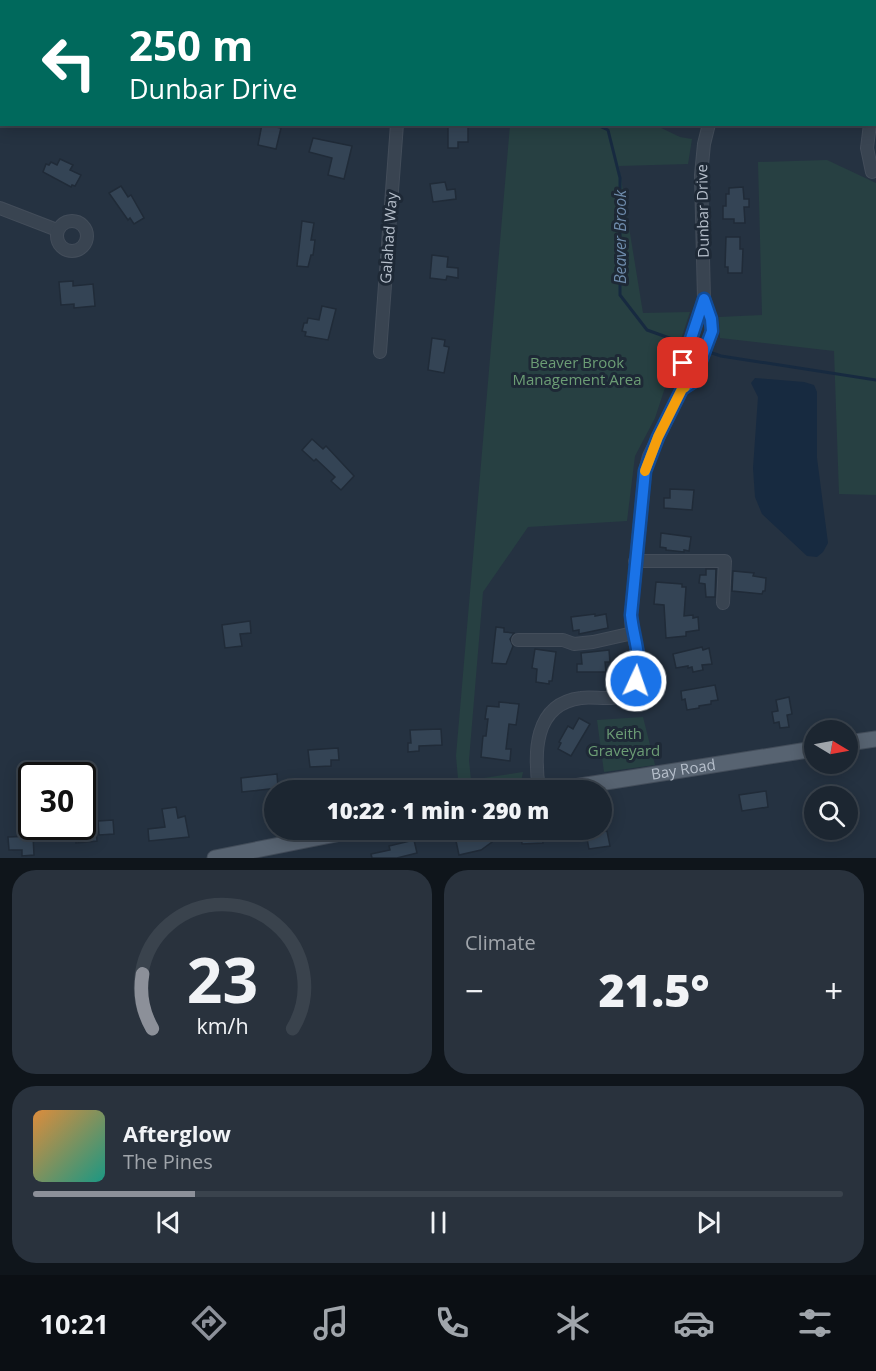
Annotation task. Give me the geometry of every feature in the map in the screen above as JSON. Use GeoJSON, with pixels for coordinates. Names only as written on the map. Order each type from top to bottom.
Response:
{"type":"FeatureCollection","features":[{"type":"Feature","properties":{"kind":"main road"},"geometry":{"type":"LineString","coordinates":[[858,742],[876,739]]}},
{"type":"Feature","properties":{"kind":"main road","name":"Bay Road"},"geometry":{"type":"LineString","coordinates":[[612,781],[804,751]]}},
{"type":"Feature","properties":{"kind":"main road"},"geometry":{"type":"LineString","coordinates":[[215,858],[306,840]]}},
{"type":"Feature","properties":{"kind":"street","name":"Galahad Way"},"geometry":{"type":"LineString","coordinates":[[381,352],[397,126]]}},
{"type":"Feature","properties":{"kind":"street","name":"Dunbar Drive"},"geometry":{"type":"LineString","coordinates":[[538,780],[537,747],[544,722],[553,710],[572,699],[622,696],[636,681],[640,670],[640,658],[631,615],[645,471],[682,389],[693,382],[712,331],[711,319],[704,299],[701,175],[708,126]]}},
{"type":"Feature","properties":{"kind":"street"},"geometry":{"type":"LineString","coordinates":[[870,126],[867,148],[872,171]]}},
{"type":"Feature","properties":{"kind":"street"},"geometry":{"type":"LineString","coordinates":[[0,208],[57,230]]}},
{"type":"Feature","properties":{"kind":"street","name":"Dunbar Drive"},"geometry":{"type":"LineString","coordinates":[[682,389],[679,376],[704,299]]}},
{"type":"Feature","properties":{"kind":"street"},"geometry":{"type":"LineString","coordinates":[[635,561],[725,561],[723,603]]}},
{"type":"Feature","properties":{"kind":"street"},"geometry":{"type":"LineString","coordinates":[[518,640],[563,640],[574,644],[633,633]]}},
{"type":"Feature","properties":{"kind":"green space","name":"Beaver Brook Management Area"},"geometry":{"type":"Polygon","coordinates":[[[510,126],[657,126],[680,137],[692,139],[688,164],[619,166],[643,313],[690,312],[655,418],[635,456],[627,521],[528,527],[483,592],[469,760],[471,780],[458,780],[456,756],[510,126]]]}},
{"type":"Feature","properties":{"kind":"green space"},"geometry":{"type":"Polygon","coordinates":[[[827,160],[876,183],[876,495],[839,494],[834,351],[720,338],[719,317],[762,315],[758,162],[827,160]]]}},
{"type":"Feature","properties":{"kind":"green space","name":"Keith Graveyard"},"geometry":{"type":"Polygon","coordinates":[[[643,717],[655,765],[604,772],[597,720],[643,717]]]}},
{"type":"Feature","properties":{"kind":"green space","name":"Beaver Brook Management Area"},"geometry":{"type":"Polygon","coordinates":[[[523,772],[521,780],[471,780],[523,772]]]}},
{"type":"Feature","properties":{"kind":"water"},"geometry":{"type":"Polygon","coordinates":[[[755,378],[804,382],[814,385],[817,392],[817,458],[828,543],[817,557],[807,556],[762,514],[755,497],[753,468],[758,397],[751,383],[755,378]]]}},
{"type":"Feature","properties":{"kind":"building"},"geometry":{"type":"Polygon","coordinates":[[[262,126],[281,128],[276,149],[258,145],[262,126]]]}},
{"type":"Feature","properties":{"kind":"building"},"geometry":{"type":"Polygon","coordinates":[[[448,126],[468,126],[468,142],[458,142],[458,148],[448,148],[448,126]]]}},
{"type":"Feature","properties":{"kind":"building"},"geometry":{"type":"Polygon","coordinates":[[[313,138],[352,146],[344,179],[328,175],[332,158],[309,152],[313,138]]]}},
{"type":"Feature","properties":{"kind":"building"},"geometry":{"type":"Polygon","coordinates":[[[60,159],[73,165],[70,170],[81,175],[75,186],[71,187],[43,172],[46,164],[49,165],[51,162],[57,165],[60,159]]]}},
{"type":"Feature","properties":{"kind":"building"},"geometry":{"type":"Polygon","coordinates":[[[445,182],[447,190],[455,189],[456,199],[433,202],[430,184],[445,182]]]}},
{"type":"Feature","properties":{"kind":"building"},"geometry":{"type":"Polygon","coordinates":[[[121,186],[128,197],[131,195],[144,218],[134,224],[130,218],[128,220],[109,193],[121,186]]]}},
{"type":"Feature","properties":{"kind":"building"},"geometry":{"type":"Polygon","coordinates":[[[743,187],[744,199],[749,199],[749,207],[744,207],[745,223],[734,223],[734,219],[723,219],[723,206],[726,206],[726,194],[729,194],[729,188],[743,187]]]}},
{"type":"Feature","properties":{"kind":"building"},"geometry":{"type":"Polygon","coordinates":[[[302,221],[314,223],[311,240],[315,240],[313,255],[311,255],[308,267],[297,266],[302,221]]]}},
{"type":"Feature","properties":{"kind":"building"},"geometry":{"type":"Polygon","coordinates":[[[726,237],[740,237],[740,249],[743,249],[742,273],[728,273],[728,267],[725,267],[726,237]]]}},
{"type":"Feature","properties":{"kind":"building"},"geometry":{"type":"Polygon","coordinates":[[[432,255],[448,257],[447,267],[458,268],[458,278],[447,276],[446,280],[430,278],[432,255]]]}},
{"type":"Feature","properties":{"kind":"building"},"geometry":{"type":"Polygon","coordinates":[[[73,281],[73,286],[93,284],[95,306],[74,308],[74,304],[61,305],[59,282],[73,281]]]}},
{"type":"Feature","properties":{"kind":"building"},"geometry":{"type":"Polygon","coordinates":[[[322,306],[336,309],[328,340],[305,336],[306,332],[302,331],[308,318],[319,320],[322,306]]]}},
{"type":"Feature","properties":{"kind":"building"},"geometry":{"type":"Polygon","coordinates":[[[432,338],[445,340],[444,346],[449,347],[444,373],[428,370],[432,338]]]}},
{"type":"Feature","properties":{"kind":"building"},"geometry":{"type":"Polygon","coordinates":[[[312,439],[323,449],[326,446],[354,476],[341,490],[331,481],[335,477],[316,459],[314,461],[302,450],[312,439]]]}},
{"type":"Feature","properties":{"kind":"building"},"geometry":{"type":"Polygon","coordinates":[[[670,489],[694,490],[692,510],[664,508],[664,498],[670,498],[670,489]]]}},
{"type":"Feature","properties":{"kind":"building"},"geometry":{"type":"Polygon","coordinates":[[[661,533],[691,537],[689,551],[666,550],[660,547],[661,533]]]}},
{"type":"Feature","properties":{"kind":"building"},"geometry":{"type":"Polygon","coordinates":[[[706,569],[716,569],[715,597],[706,597],[705,584],[699,583],[700,575],[706,575],[706,569]]]}},
{"type":"Feature","properties":{"kind":"building"},"geometry":{"type":"Polygon","coordinates":[[[733,571],[754,573],[753,576],[766,578],[765,591],[762,594],[732,591],[733,571]]]}},
{"type":"Feature","properties":{"kind":"building"},"geometry":{"type":"Polygon","coordinates":[[[656,582],[682,584],[682,587],[686,587],[684,616],[698,617],[699,630],[686,632],[686,636],[666,638],[664,605],[654,604],[656,582]]]}},
{"type":"Feature","properties":{"kind":"building"},"geometry":{"type":"Polygon","coordinates":[[[595,614],[595,616],[606,614],[608,628],[579,634],[579,630],[573,631],[571,617],[595,614]]]}},
{"type":"Feature","properties":{"kind":"building"},"geometry":{"type":"Polygon","coordinates":[[[250,621],[251,633],[240,634],[242,646],[225,648],[222,625],[250,621]]]}},
{"type":"Feature","properties":{"kind":"building"},"geometry":{"type":"Polygon","coordinates":[[[496,627],[504,628],[504,632],[514,633],[510,639],[513,646],[506,664],[492,663],[496,627]]]}},
{"type":"Feature","properties":{"kind":"building"},"geometry":{"type":"Polygon","coordinates":[[[702,647],[703,650],[709,648],[712,664],[702,665],[703,670],[693,672],[692,667],[688,668],[688,666],[676,668],[673,654],[702,647]]]}},
{"type":"Feature","properties":{"kind":"building"},"geometry":{"type":"Polygon","coordinates":[[[535,649],[556,652],[552,681],[549,681],[549,684],[536,682],[537,669],[532,668],[535,649]]]}},
{"type":"Feature","properties":{"kind":"building"},"geometry":{"type":"Polygon","coordinates":[[[609,650],[610,662],[605,662],[606,672],[577,672],[577,664],[582,664],[581,653],[609,650]]]}},
{"type":"Feature","properties":{"kind":"building"},"geometry":{"type":"Polygon","coordinates":[[[715,685],[718,700],[687,710],[681,691],[715,685]]]}},
{"type":"Feature","properties":{"kind":"building"},"geometry":{"type":"Polygon","coordinates":[[[789,697],[792,714],[787,715],[789,727],[780,728],[779,722],[774,723],[772,712],[778,711],[776,700],[789,697]]]}},
{"type":"Feature","properties":{"kind":"building"},"geometry":{"type":"Polygon","coordinates":[[[499,702],[519,704],[516,725],[509,724],[506,749],[511,749],[510,761],[481,757],[483,736],[486,736],[488,719],[485,719],[487,706],[499,707],[499,702]]]}},
{"type":"Feature","properties":{"kind":"building"},"geometry":{"type":"Polygon","coordinates":[[[579,718],[590,724],[571,756],[558,749],[561,743],[559,742],[568,726],[573,729],[579,718]]]}},
{"type":"Feature","properties":{"kind":"building"},"geometry":{"type":"Polygon","coordinates":[[[441,729],[442,745],[419,746],[419,751],[408,752],[408,743],[411,743],[410,730],[441,729]]]}},
{"type":"Feature","properties":{"kind":"building"},"geometry":{"type":"Polygon","coordinates":[[[338,748],[339,760],[331,760],[331,766],[310,767],[308,750],[338,748]]]}},
{"type":"Feature","properties":{"kind":"building"},"geometry":{"type":"Polygon","coordinates":[[[277,774],[277,780],[264,780],[264,790],[242,792],[241,778],[277,774]]]}},
{"type":"Feature","properties":{"kind":"building"},"geometry":{"type":"Polygon","coordinates":[[[766,791],[768,807],[742,811],[739,795],[766,791]]]}},
{"type":"Feature","properties":{"kind":"building"},"geometry":{"type":"Polygon","coordinates":[[[176,807],[178,818],[185,816],[189,837],[149,841],[148,829],[165,827],[162,809],[176,807]]]}},
{"type":"Feature","properties":{"kind":"building"},"geometry":{"type":"Polygon","coordinates":[[[113,820],[114,834],[99,835],[98,821],[113,820]]]}},
{"type":"Feature","properties":{"kind":"building"},"geometry":{"type":"Polygon","coordinates":[[[96,828],[97,841],[76,843],[76,840],[96,840],[96,828]]]}},
{"type":"Feature","properties":{"kind":"building"},"geometry":{"type":"Polygon","coordinates":[[[8,837],[33,840],[34,855],[22,856],[22,850],[9,850],[8,837]]]}},
{"type":"Feature","properties":{"kind":"building"},"geometry":{"type":"Polygon","coordinates":[[[414,840],[417,853],[397,858],[372,858],[371,854],[390,850],[389,846],[414,840]]]}},
{"type":"Feature","properties":{"kind":"building"},"geometry":{"type":"Polygon","coordinates":[[[490,840],[492,842],[481,850],[459,855],[456,841],[490,840]]]}},
{"type":"Feature","properties":{"kind":"building"},"geometry":{"type":"Polygon","coordinates":[[[522,840],[543,840],[543,843],[522,844],[522,840]]]}},
{"type":"Feature","properties":{"kind":"building"},"geometry":{"type":"Polygon","coordinates":[[[587,840],[609,840],[610,846],[589,849],[587,840]]]}},
{"type":"Feature","properties":{"kind":"waterway","name":"Beaver Brook"},"geometry":{"type":"LineString","coordinates":[[599,126],[608,130],[620,178],[620,295],[647,330],[686,344]]}},
{"type":"Feature","properties":{"kind":"waterway","name":"Beaver Brook"},"geometry":{"type":"LineString","coordinates":[[706,351],[721,356],[876,380]]}},
{"type":"Feature","properties":{"kind":"slow traffic"},"geometry":{"type":"LineString","coordinates":[[645,471],[658,437],[685,387]]}},
{"type":"Feature","properties":{"kind":"route"},"geometry":{"type":"LineString","coordinates":[[636,681],[640,670],[640,658],[631,615],[642,486],[649,456],[682,389],[693,382],[712,331],[711,319],[704,299],[683,363]]}}]}
